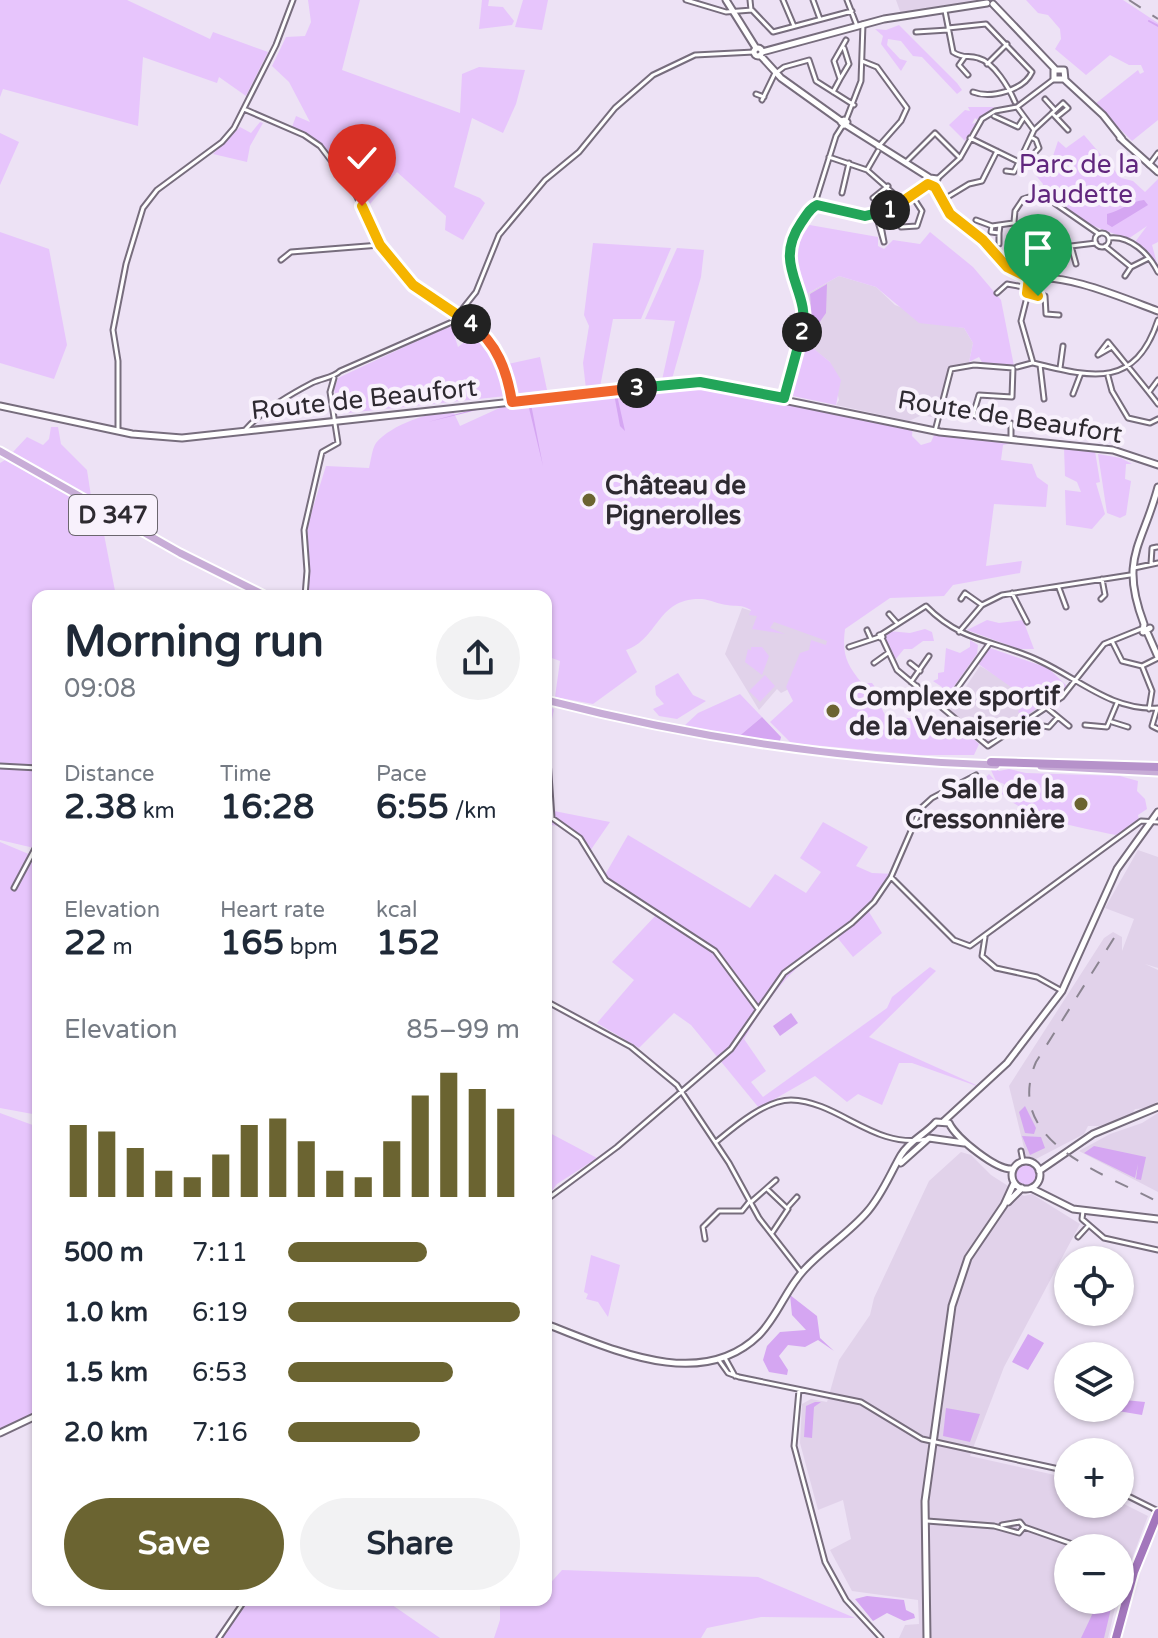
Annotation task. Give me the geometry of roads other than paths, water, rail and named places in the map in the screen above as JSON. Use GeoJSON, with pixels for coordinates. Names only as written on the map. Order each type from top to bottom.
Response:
{"type":"FeatureCollection","features":[{"type":"Feature","properties":{"kind":"highway"},"geometry":{"type":"LineString","coordinates":[[991,762],[1158,768]]}},
{"type":"Feature","properties":{"kind":"highway"},"geometry":{"type":"LineString","coordinates":[[1043,766],[1158,768]]}},
{"type":"Feature","properties":{"kind":"highway"},"geometry":{"type":"LineString","coordinates":[[1118,1638],[1134,1572],[1156,1510]]}},
{"type":"Feature","properties":{"kind":"highway"},"geometry":{"type":"LineString","coordinates":[[1118,1638],[1137,1574],[1158,1524]]}},
{"type":"Feature","properties":{"kind":"main road","name":"D 347"},"geometry":{"type":"LineString","coordinates":[[1,454],[180,553],[254,590]]}},
{"type":"Feature","properties":{"kind":"main road"},"geometry":{"type":"LineString","coordinates":[[552,701],[678,732],[749,744],[950,762],[1043,766]]}},
{"type":"Feature","properties":{"kind":"main road"},"geometry":{"type":"LineString","coordinates":[[950,762],[991,762]]}},
{"type":"Feature","properties":{"kind":"street"},"geometry":{"type":"LineString","coordinates":[[118,431],[118,361],[113,330],[134,238],[151,196],[226,138],[276,45],[293,0]]}},
{"type":"Feature","properties":{"kind":"street"},"geometry":{"type":"LineString","coordinates":[[686,0],[712,10],[751,10]]}},
{"type":"Feature","properties":{"kind":"street"},"geometry":{"type":"LineString","coordinates":[[726,0],[758,52],[775,73],[878,149],[906,163],[929,181],[950,214],[983,240],[1007,267],[1031,282],[1045,296],[1046,314],[1059,315]]}},
{"type":"Feature","properties":{"kind":"street"},"geometry":{"type":"LineString","coordinates":[[750,0],[751,10],[768,30],[852,11]]}},
{"type":"Feature","properties":{"kind":"street"},"geometry":{"type":"LineString","coordinates":[[783,0],[794,26]]}},
{"type":"Feature","properties":{"kind":"street"},"geometry":{"type":"LineString","coordinates":[[813,0],[820,19]]}},
{"type":"Feature","properties":{"kind":"street"},"geometry":{"type":"LineString","coordinates":[[784,398],[805,318],[790,271],[789,252],[795,232],[816,205],[829,157],[854,105],[862,64],[860,25],[847,0]]}},
{"type":"Feature","properties":{"kind":"street"},"geometry":{"type":"LineString","coordinates":[[245,432],[255,420],[298,391],[329,376],[334,377],[386,350],[441,329],[460,314],[476,292],[499,235],[545,180],[587,144],[622,101],[677,60],[710,52],[758,52],[860,25],[990,2],[1055,69],[1064,71],[1064,79]]}},
{"type":"Feature","properties":{"kind":"street"},"geometry":{"type":"LineString","coordinates":[[945,10],[951,48],[964,58],[976,57],[987,64],[1010,90],[1023,119],[1034,130]]}},
{"type":"Feature","properties":{"kind":"street"},"geometry":{"type":"LineString","coordinates":[[916,32],[986,23],[1032,72],[1028,80],[1010,90],[987,94],[973,92]]}},
{"type":"Feature","properties":{"kind":"street"},"geometry":{"type":"LineString","coordinates":[[840,79],[834,61],[846,40]]}},
{"type":"Feature","properties":{"kind":"street"},"geometry":{"type":"LineString","coordinates":[[987,64],[1007,44]]}},
{"type":"Feature","properties":{"kind":"street"},"geometry":{"type":"LineString","coordinates":[[832,93],[846,75],[849,64],[844,45]]}},
{"type":"Feature","properties":{"kind":"street"},"geometry":{"type":"LineString","coordinates":[[964,58],[959,65],[968,75]]}},
{"type":"Feature","properties":{"kind":"street"},"geometry":{"type":"LineString","coordinates":[[756,94],[763,99],[775,73],[785,66],[809,60],[815,80],[854,105]]}},
{"type":"Feature","properties":{"kind":"street"},"geometry":{"type":"LineString","coordinates":[[849,64],[877,67],[907,108],[867,170]]}},
{"type":"Feature","properties":{"kind":"street"},"geometry":{"type":"LineString","coordinates":[[1054,79],[1055,69]]}},
{"type":"Feature","properties":{"kind":"street"},"geometry":{"type":"LineString","coordinates":[[816,205],[857,215],[878,215],[890,210],[929,181],[937,179],[960,158],[986,116],[1016,105],[1054,79],[1064,79],[1158,172]]}},
{"type":"Feature","properties":{"kind":"street"},"geometry":{"type":"LineString","coordinates":[[1045,99],[1068,130]]}},
{"type":"Feature","properties":{"kind":"street"},"geometry":{"type":"LineString","coordinates":[[1006,171],[1014,172],[1034,130],[1063,103],[1068,108],[1057,118]]}},
{"type":"Feature","properties":{"kind":"street"},"geometry":{"type":"LineString","coordinates":[[244,109],[314,141],[346,179],[380,245],[419,291],[460,314],[490,340],[502,364],[512,402]]}},
{"type":"Feature","properties":{"kind":"street"},"geometry":{"type":"LineString","coordinates":[[994,116],[1018,127],[1023,119]]}},
{"type":"Feature","properties":{"kind":"street"},"geometry":{"type":"LineString","coordinates":[[906,163],[935,133],[960,158]]}},
{"type":"Feature","properties":{"kind":"street"},"geometry":{"type":"LineString","coordinates":[[1022,154],[1031,157],[1039,148],[1031,137]]}},
{"type":"Feature","properties":{"kind":"street"},"geometry":{"type":"LineString","coordinates":[[970,138],[1019,162]]}},
{"type":"Feature","properties":{"kind":"street"},"geometry":{"type":"LineString","coordinates":[[941,201],[982,181],[997,151]]}},
{"type":"Feature","properties":{"kind":"street"},"geometry":{"type":"LineString","coordinates":[[1149,165],[1158,153]]}},
{"type":"Feature","properties":{"kind":"street"},"geometry":{"type":"LineString","coordinates":[[829,157],[867,170],[901,200]]}},
{"type":"Feature","properties":{"kind":"street"},"geometry":{"type":"LineString","coordinates":[[842,193],[849,163]]}},
{"type":"Feature","properties":{"kind":"street"},"geometry":{"type":"LineString","coordinates":[[935,187],[937,179]]}},
{"type":"Feature","properties":{"kind":"street"},"geometry":{"type":"LineString","coordinates":[[873,198],[888,186]]}},
{"type":"Feature","properties":{"kind":"street"},"geometry":{"type":"LineString","coordinates":[[890,210],[901,227],[917,226],[922,211],[911,194]]}},
{"type":"Feature","properties":{"kind":"street"},"geometry":{"type":"LineString","coordinates":[[1033,363],[1021,327],[1034,260],[1014,222],[1022,201],[1039,195],[1099,234],[1131,242],[1149,258],[1158,272]]}},
{"type":"Feature","properties":{"kind":"street"},"geometry":{"type":"LineString","coordinates":[[878,215],[884,242],[878,215]]}},
{"type":"Feature","properties":{"kind":"street"},"geometry":{"type":"LineString","coordinates":[[976,220],[992,226],[1014,222]]}},
{"type":"Feature","properties":{"kind":"street"},"geometry":{"type":"LineString","coordinates":[[999,244],[1000,225]]}},
{"type":"Feature","properties":{"kind":"street"},"geometry":{"type":"LineString","coordinates":[[992,226],[991,232],[999,233]]}},
{"type":"Feature","properties":{"kind":"street"},"geometry":{"type":"LineString","coordinates":[[1096,243],[1099,234]]}},
{"type":"Feature","properties":{"kind":"street"},"geometry":{"type":"LineString","coordinates":[[1105,246],[1109,238]]}},
{"type":"Feature","properties":{"kind":"street"},"geometry":{"type":"LineString","coordinates":[[1034,260],[1071,246],[1096,243],[1105,246],[1131,267]]}},
{"type":"Feature","properties":{"kind":"street"},"geometry":{"type":"LineString","coordinates":[[281,260],[291,252],[380,245]]}},
{"type":"Feature","properties":{"kind":"street"},"geometry":{"type":"LineString","coordinates":[[1071,246],[1076,264]]}},
{"type":"Feature","properties":{"kind":"street"},"geometry":{"type":"LineString","coordinates":[[1125,276],[1131,267],[1149,258]]}},
{"type":"Feature","properties":{"kind":"street"},"geometry":{"type":"LineString","coordinates":[[997,293],[1007,284],[1068,280],[1158,311]]}},
{"type":"Feature","properties":{"kind":"street"},"geometry":{"type":"LineString","coordinates":[[935,431],[951,369],[1015,367],[1033,363],[1108,376],[1128,366],[1145,349],[1158,320]]}},
{"type":"Feature","properties":{"kind":"street"},"geometry":{"type":"LineString","coordinates":[[1060,368],[1063,346]]}},
{"type":"Feature","properties":{"kind":"street"},"geometry":{"type":"LineString","coordinates":[[1112,347],[1158,404]]}},
{"type":"Feature","properties":{"kind":"street"},"geometry":{"type":"LineString","coordinates":[[1040,365],[1044,399]]}},
{"type":"Feature","properties":{"kind":"street"},"geometry":{"type":"LineString","coordinates":[[1011,439],[1011,423],[987,421],[973,415],[978,395],[1012,397],[1015,367]]}},
{"type":"Feature","properties":{"kind":"street"},"geometry":{"type":"LineString","coordinates":[[1073,394],[1081,373]]}},
{"type":"Feature","properties":{"kind":"street"},"geometry":{"type":"LineString","coordinates":[[1108,376],[1112,391],[1128,418],[1150,423],[1158,419]]}},
{"type":"Feature","properties":{"kind":"street"},"geometry":{"type":"LineString","coordinates":[[305,590],[304,530],[322,452],[338,443],[330,392],[334,377]]}},
{"type":"Feature","properties":{"kind":"street"},"geometry":{"type":"LineString","coordinates":[[1149,392],[1158,380]]}},
{"type":"Feature","properties":{"kind":"street","name":"Route de Beaufort"},"geometry":{"type":"LineString","coordinates":[[0,406],[118,431],[182,438],[695,382],[935,431],[1121,452],[1158,465]]}},
{"type":"Feature","properties":{"kind":"street"},"geometry":{"type":"LineString","coordinates":[[1111,640],[1122,661],[1142,666],[1158,658],[1130,575],[1135,548],[1158,487]]}},
{"type":"Feature","properties":{"kind":"street"},"geometry":{"type":"LineString","coordinates":[[1151,564],[1152,548],[1157,547]]}},
{"type":"Feature","properties":{"kind":"street"},"geometry":{"type":"LineString","coordinates":[[1133,568],[1158,563]]}},
{"type":"Feature","properties":{"kind":"street"},"geometry":{"type":"LineString","coordinates":[[959,632],[982,605],[1012,593],[1130,575]]}},
{"type":"Feature","properties":{"kind":"street"},"geometry":{"type":"LineString","coordinates":[[1101,599],[1105,595],[1102,579]]}},
{"type":"Feature","properties":{"kind":"street"},"geometry":{"type":"LineString","coordinates":[[1059,588],[1066,607]]}},
{"type":"Feature","properties":{"kind":"street"},"geometry":{"type":"LineString","coordinates":[[1017,601],[1019,592]]}},
{"type":"Feature","properties":{"kind":"street"},"geometry":{"type":"LineString","coordinates":[[961,599],[965,593],[982,605]]}},
{"type":"Feature","properties":{"kind":"street"},"geometry":{"type":"LineString","coordinates":[[1012,593],[1027,622]]}},
{"type":"Feature","properties":{"kind":"street"},"geometry":{"type":"LineString","coordinates":[[849,647],[881,636],[926,606],[942,623],[959,632],[1039,660],[1117,703],[1158,708],[1152,726],[1158,729]]}},
{"type":"Feature","properties":{"kind":"street"},"geometry":{"type":"LineString","coordinates":[[889,614],[897,623]]}},
{"type":"Feature","properties":{"kind":"street"},"geometry":{"type":"LineString","coordinates":[[881,636],[897,670],[986,745],[1007,737],[1047,708],[1076,680],[1092,656],[1111,640],[1147,628]]}},
{"type":"Feature","properties":{"kind":"street"},"geometry":{"type":"LineString","coordinates":[[867,630],[871,639]]}},
{"type":"Feature","properties":{"kind":"street"},"geometry":{"type":"LineString","coordinates":[[983,641],[983,649]]}},
{"type":"Feature","properties":{"kind":"street"},"geometry":{"type":"LineString","coordinates":[[943,708],[989,644]]}},
{"type":"Feature","properties":{"kind":"street"},"geometry":{"type":"LineString","coordinates":[[874,663],[888,653]]}},
{"type":"Feature","properties":{"kind":"street"},"geometry":{"type":"LineString","coordinates":[[911,682],[929,656]]}},
{"type":"Feature","properties":{"kind":"street"},"geometry":{"type":"LineString","coordinates":[[910,663],[920,671]]}},
{"type":"Feature","properties":{"kind":"street"},"geometry":{"type":"LineString","coordinates":[[1142,666],[1152,691],[1149,709]]}},
{"type":"Feature","properties":{"kind":"street"},"geometry":{"type":"LineString","coordinates":[[896,697],[904,702],[917,686]]}},
{"type":"Feature","properties":{"kind":"street"},"geometry":{"type":"LineString","coordinates":[[1085,725],[1104,728],[1112,722],[1117,703]]}},
{"type":"Feature","properties":{"kind":"street"},"geometry":{"type":"LineString","coordinates":[[1047,708],[1069,726]]}},
{"type":"Feature","properties":{"kind":"street"},"geometry":{"type":"LineString","coordinates":[[1043,726],[1049,727],[1058,717]]}},
{"type":"Feature","properties":{"kind":"street"},"geometry":{"type":"LineString","coordinates":[[1112,722],[1128,727]]}},
{"type":"Feature","properties":{"kind":"street"},"geometry":{"type":"LineString","coordinates":[[0,766],[32,768]]}},
{"type":"Feature","properties":{"kind":"street"},"geometry":{"type":"LineString","coordinates":[[552,1196],[617,1147],[740,1040],[758,1009],[792,966],[860,916],[891,877],[921,808],[932,798],[976,775]]}},
{"type":"Feature","properties":{"kind":"street"},"geometry":{"type":"LineString","coordinates":[[552,1326],[597,1344],[662,1361],[696,1364],[721,1358],[761,1333],[801,1272],[866,1214],[912,1142],[936,1122],[944,1121],[1007,1063],[1062,991],[1113,877],[1158,812]]}},
{"type":"Feature","properties":{"kind":"street"},"geometry":{"type":"LineString","coordinates":[[552,816],[554,821],[580,838],[606,880],[715,951],[758,1009]]}},
{"type":"Feature","properties":{"kind":"street"},"geometry":{"type":"LineString","coordinates":[[891,877],[958,943],[970,946],[1141,821],[1158,822]]}},
{"type":"Feature","properties":{"kind":"street"},"geometry":{"type":"LineString","coordinates":[[14,888],[32,854]]}},
{"type":"Feature","properties":{"kind":"street"},"geometry":{"type":"LineString","coordinates":[[985,936],[982,956],[996,968],[1037,977],[1062,991]]}},
{"type":"Feature","properties":{"kind":"street"},"geometry":{"type":"LineString","coordinates":[[552,1004],[638,1051],[681,1091],[771,1233],[801,1272]]}},
{"type":"Feature","properties":{"kind":"street"},"geometry":{"type":"LineString","coordinates":[[716,1142],[734,1126],[778,1102],[790,1100],[829,1112],[883,1137],[912,1142],[932,1138],[966,1143]]}},
{"type":"Feature","properties":{"kind":"street"},"geometry":{"type":"LineString","coordinates":[[946,1140],[952,1115],[959,1105]]}},
{"type":"Feature","properties":{"kind":"street"},"geometry":{"type":"LineString","coordinates":[[1039,1171],[1093,1134],[1158,1107]]}},
{"type":"Feature","properties":{"kind":"street"},"geometry":{"type":"LineString","coordinates":[[944,1121],[966,1143],[1004,1170],[1013,1169],[1023,1161]]}},
{"type":"Feature","properties":{"kind":"street"},"geometry":{"type":"LineString","coordinates":[[895,1170],[932,1138],[932,1128]]}},
{"type":"Feature","properties":{"kind":"street"},"geometry":{"type":"LineString","coordinates":[[1021,1151],[1023,1161]]}},
{"type":"Feature","properties":{"kind":"street"},"geometry":{"type":"LineString","coordinates":[[983,1154],[1022,1188],[1031,1188],[1066,1207],[1158,1219]]}},
{"type":"Feature","properties":{"kind":"street"},"geometry":{"type":"LineString","coordinates":[[1023,1161],[1034,1164],[1054,1158]]}},
{"type":"Feature","properties":{"kind":"street"},"geometry":{"type":"LineString","coordinates":[[1034,1164],[1039,1171],[1039,1180],[1050,1196],[1091,1212]]}},
{"type":"Feature","properties":{"kind":"street"},"geometry":{"type":"LineString","coordinates":[[1004,1205],[1013,1180],[1013,1169]]}},
{"type":"Feature","properties":{"kind":"street"},"geometry":{"type":"LineString","coordinates":[[705,1239],[703,1227],[719,1211],[742,1211],[776,1180]]}},
{"type":"Feature","properties":{"kind":"street"},"geometry":{"type":"LineString","coordinates":[[1031,1188],[1039,1180]]}},
{"type":"Feature","properties":{"kind":"street"},"geometry":{"type":"LineString","coordinates":[[927,1638],[924,1520],[954,1296],[968,1258],[1004,1205],[1022,1188]]}},
{"type":"Feature","properties":{"kind":"street"},"geometry":{"type":"LineString","coordinates":[[767,1189],[788,1207]]}},
{"type":"Feature","properties":{"kind":"street"},"geometry":{"type":"LineString","coordinates":[[771,1233],[787,1216],[788,1207],[797,1197]]}},
{"type":"Feature","properties":{"kind":"street"},"geometry":{"type":"LineString","coordinates":[[1083,1211],[1082,1219],[1104,1238],[1158,1250]]}},
{"type":"Feature","properties":{"kind":"street"},"geometry":{"type":"LineString","coordinates":[[1078,1237],[1088,1226]]}},
{"type":"Feature","properties":{"kind":"street"},"geometry":{"type":"LineString","coordinates":[[721,1358],[735,1376],[861,1402],[906,1427],[917,1437],[1054,1468]]}},
{"type":"Feature","properties":{"kind":"street"},"geometry":{"type":"LineString","coordinates":[[799,1390],[794,1446],[825,1562],[846,1600],[881,1638]]}},
{"type":"Feature","properties":{"kind":"street"},"geometry":{"type":"LineString","coordinates":[[0,1433],[32,1418]]}},
{"type":"Feature","properties":{"kind":"street"},"geometry":{"type":"LineString","coordinates":[[1134,1499],[1156,1510]]}},
{"type":"Feature","properties":{"kind":"street"},"geometry":{"type":"LineString","coordinates":[[924,1520],[1013,1527],[1020,1522],[1024,1527],[1054,1538]]}},
{"type":"Feature","properties":{"kind":"street"},"geometry":{"type":"LineString","coordinates":[[1013,1527],[1019,1533],[1024,1527]]}},
{"type":"Feature","properties":{"kind":"street"},"geometry":{"type":"LineString","coordinates":[[219,1638],[241,1606]]}},
{"type":"Feature","properties":{"kind":"waterway"},"geometry":{"type":"LineString","coordinates":[[1149,21],[1158,26]]}},
{"type":"Feature","properties":{"kind":"railway"},"geometry":{"type":"LineString","coordinates":[[1129,0],[1158,19]]}},
{"type":"Feature","properties":{"kind":"railway"},"geometry":{"type":"LineString","coordinates":[[1114,938],[1036,1062],[1029,1090],[1033,1114],[1045,1134],[1064,1151],[1158,1202]]}},
{"type":"Feature","properties":{"kind":"place","name":"Château de Pignerolles"},"geometry":{"type":"Point","coordinates":[589,500]}},
{"type":"Feature","properties":{"kind":"place","name":"Complexe sportif de la Venaiserie"},"geometry":{"type":"Point","coordinates":[833,711]}},
{"type":"Feature","properties":{"kind":"place","name":"Salle de la Cressonnière"},"geometry":{"type":"Point","coordinates":[1081,804]}},
{"type":"Feature","properties":{"kind":"park label","name":"Parc de la Jaudette"},"geometry":{"type":"Point","coordinates":[1079,179]}}]}
